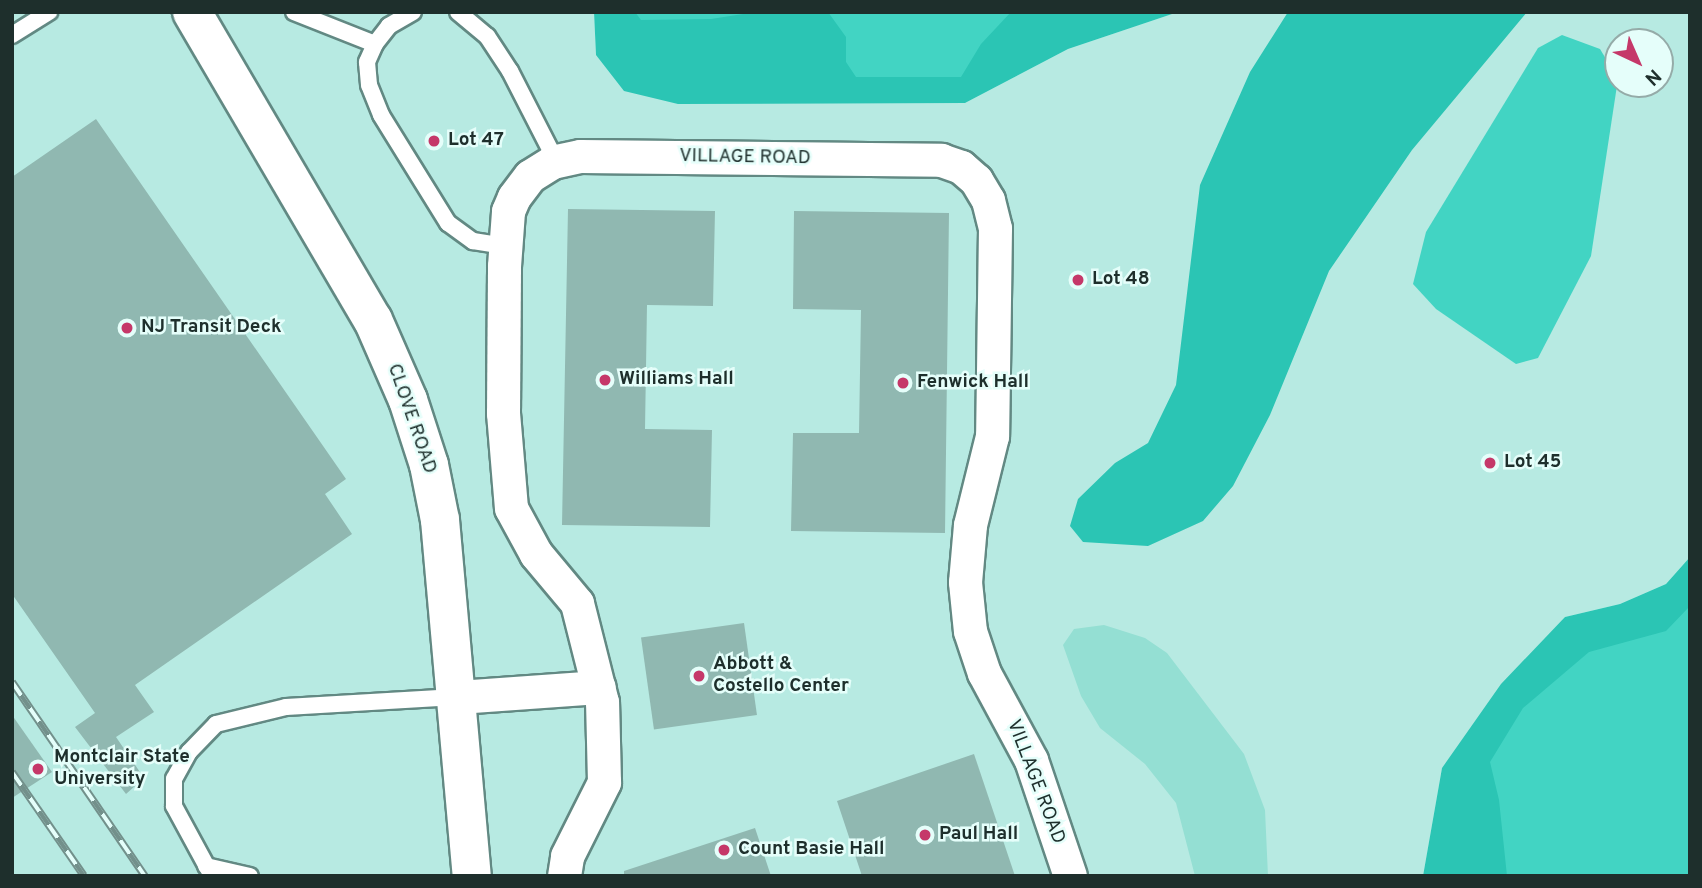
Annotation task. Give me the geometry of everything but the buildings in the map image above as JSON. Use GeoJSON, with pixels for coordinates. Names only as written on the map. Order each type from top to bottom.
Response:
{"type":"FeatureCollection","features":[{"type":"Feature","properties":{"kind":"street","name":"CLOVE ROAD"},"geometry":{"type":"LineString","coordinates":[[192,12],[373,320],[408,400],[429,465],[440,520],[472,876]]}},
{"type":"Feature","properties":{"kind":"street","name":"VILLAGE ROAD"},"geometry":{"type":"LineString","coordinates":[[564,876],[567,856],[604,782],[607,765],[599,687],[578,603],[536,554],[511,508],[503,412],[505,246],[514,197],[530,176],[556,161],[580,156],[941,160],[961,167],[976,180],[988,200],[995,228],[994,321],[992,436],[970,525],[965,582],[970,631],[984,673],[1031,760],[1070,876]]}},
{"type":"Feature","properties":{"kind":"street"},"geometry":{"type":"LineString","coordinates":[[458,697],[599,687]]}},
{"type":"Feature","properties":{"kind":"lane"},"geometry":{"type":"LineString","coordinates":[[12,35],[49,12]]}},
{"type":"Feature","properties":{"kind":"lane"},"geometry":{"type":"LineString","coordinates":[[294,12],[374,44]]}},
{"type":"Feature","properties":{"kind":"lane"},"geometry":{"type":"LineString","coordinates":[[413,12],[390,26],[374,44],[367,62],[369,85],[381,115],[448,223],[473,241],[505,246]]}},
{"type":"Feature","properties":{"kind":"lane"},"geometry":{"type":"LineString","coordinates":[[458,12],[487,36],[556,161]]}},
{"type":"Feature","properties":{"kind":"lane"},"geometry":{"type":"LineString","coordinates":[[250,876],[209,871],[174,806],[174,779],[189,751],[216,724],[285,707],[458,697]]}},
{"type":"Feature","properties":{"kind":"shaded area","name":"Montclair State University"},"geometry":{"type":"Polygon","coordinates":[[[12,12],[594,12],[596,55],[965,103],[1068,49],[1178,12],[1690,12],[1690,557],[1666,584],[1620,604],[1565,617],[1442,768],[1423,876],[12,876],[12,12]]]}},
{"type":"Feature","properties":{"kind":"shaded area"},"geometry":{"type":"Polygon","coordinates":[[[594,12],[1178,12],[1068,49],[965,103],[678,104],[624,91],[596,55],[594,12]]]}},
{"type":"Feature","properties":{"kind":"shaded area"},"geometry":{"type":"Polygon","coordinates":[[[635,12],[756,12],[711,19],[641,20],[635,12]]]}},
{"type":"Feature","properties":{"kind":"shaded area"},"geometry":{"type":"Polygon","coordinates":[[[828,12],[1011,12],[981,44],[961,77],[856,77],[846,62],[846,37],[828,12]]]}},
{"type":"Feature","properties":{"kind":"shaded area"},"geometry":{"type":"Polygon","coordinates":[[[1288,12],[1527,12],[1412,150],[1329,271],[1270,415],[1233,486],[1203,521],[1148,546],[1083,542],[1070,526],[1078,499],[1115,463],[1148,443],[1176,385],[1200,185],[1250,72],[1288,12]]]}},
{"type":"Feature","properties":{"kind":"shaded area"},"geometry":{"type":"Polygon","coordinates":[[[1562,35],[1600,49],[1604,56],[1604,98],[1615,98],[1591,256],[1538,358],[1516,364],[1436,309],[1413,284],[1426,232],[1538,48],[1562,35]]]}},
{"type":"Feature","properties":{"kind":"shaded area"},"geometry":{"type":"Polygon","coordinates":[[[1690,557],[1690,876],[1423,876],[1442,768],[1501,684],[1565,617],[1620,604],[1666,584],[1690,557]]]}},
{"type":"Feature","properties":{"kind":"shaded area"},"geometry":{"type":"Polygon","coordinates":[[[1690,606],[1690,876],[1507,876],[1499,800],[1490,762],[1523,708],[1589,652],[1666,631],[1690,606]]]}},
{"type":"Feature","properties":{"kind":"shaded area"},"geometry":{"type":"Polygon","coordinates":[[[1104,625],[1145,638],[1167,653],[1244,754],[1265,810],[1268,876],[1195,876],[1176,803],[1145,764],[1100,728],[1081,696],[1063,645],[1074,629],[1104,625]]]}},
{"type":"Feature","properties":{"kind":"railway"},"geometry":{"type":"LineString","coordinates":[[12,682],[145,876]]}},
{"type":"Feature","properties":{"kind":"railway"},"geometry":{"type":"LineString","coordinates":[[12,772],[84,876]]}},
{"type":"Feature","properties":{"kind":"place","name":"Lot 47"},"geometry":{"type":"Point","coordinates":[434,141]}},
{"type":"Feature","properties":{"kind":"place","name":"Lot 48"},"geometry":{"type":"Point","coordinates":[1078,280]}},
{"type":"Feature","properties":{"kind":"place","name":"NJ Transit Deck"},"geometry":{"type":"Point","coordinates":[127,328]}},
{"type":"Feature","properties":{"kind":"place","name":"Williams Hall"},"geometry":{"type":"Point","coordinates":[605,380]}},
{"type":"Feature","properties":{"kind":"place","name":"Fenwick Hall"},"geometry":{"type":"Point","coordinates":[903,383]}},
{"type":"Feature","properties":{"kind":"place","name":"Lot 45"},"geometry":{"type":"Point","coordinates":[1490,463]}},
{"type":"Feature","properties":{"kind":"place","name":"Abbott & Costello Center"},"geometry":{"type":"Point","coordinates":[699,676]}},
{"type":"Feature","properties":{"kind":"place","name":"Montclair State University"},"geometry":{"type":"Point","coordinates":[38,769]}},
{"type":"Feature","properties":{"kind":"place","name":"Paul Hall"},"geometry":{"type":"Point","coordinates":[925,835]}},
{"type":"Feature","properties":{"kind":"place","name":"Count Basie Hall"},"geometry":{"type":"Point","coordinates":[724,850]}}]}
